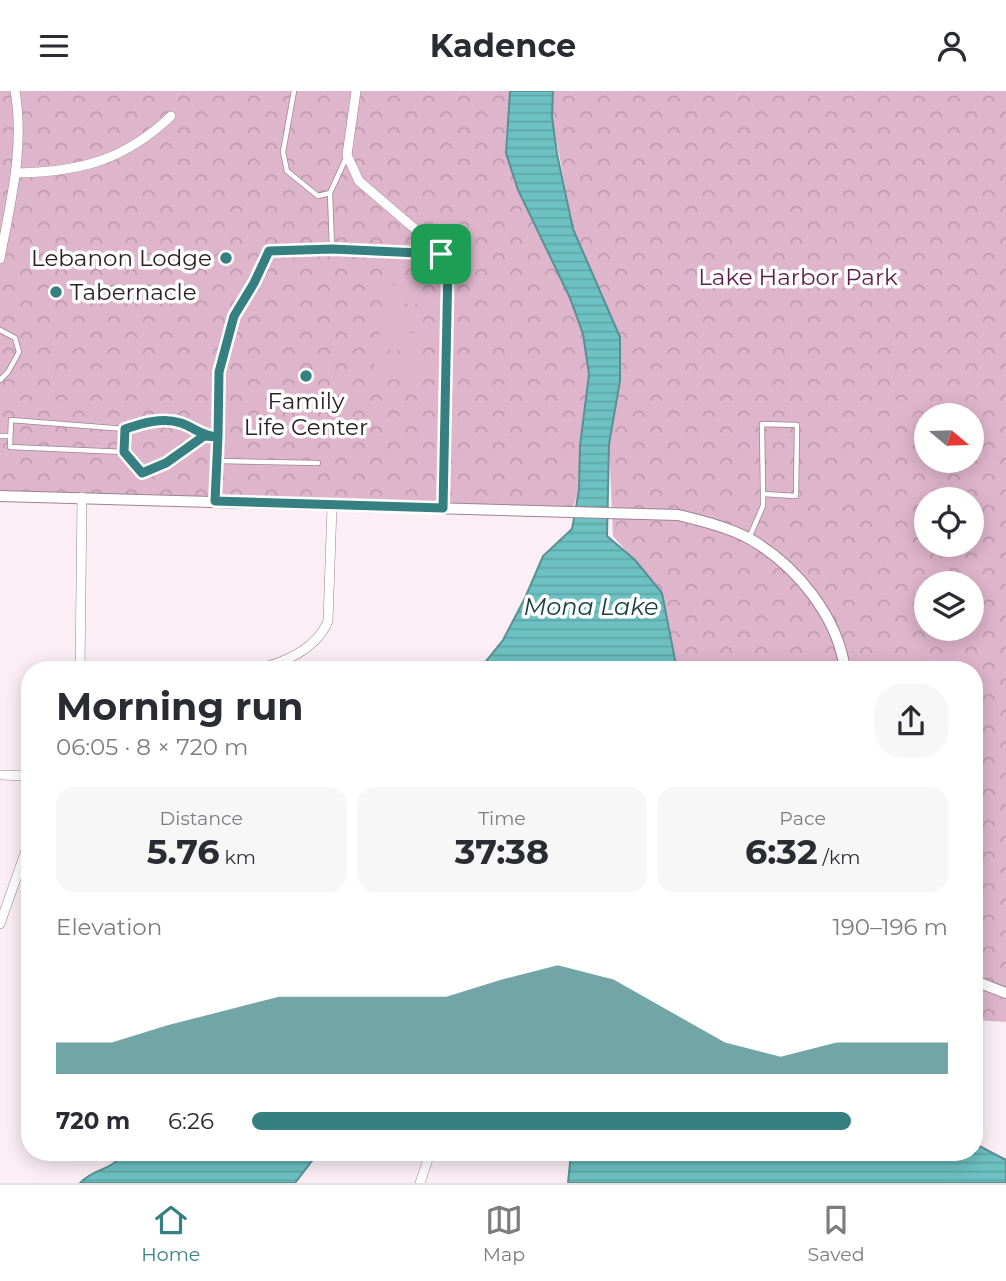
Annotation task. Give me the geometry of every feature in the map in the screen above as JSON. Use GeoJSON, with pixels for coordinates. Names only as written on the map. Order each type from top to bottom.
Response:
{"type":"FeatureCollection","features":[{"type":"Feature","properties":{"kind":"street"},"geometry":{"type":"LineString","coordinates":[[356,91],[347,155],[359,181],[436,247],[448,264],[443,508]]}},
{"type":"Feature","properties":{"kind":"street"},"geometry":{"type":"LineString","coordinates":[[0,259],[17,173],[16,92]]}},
{"type":"Feature","properties":{"kind":"street"},"geometry":{"type":"LineString","coordinates":[[17,173],[72,170],[116,156],[150,136],[171,116]]}},
{"type":"Feature","properties":{"kind":"street"},"geometry":{"type":"LineString","coordinates":[[215,501],[219,372],[234,316],[269,251]]}},
{"type":"Feature","properties":{"kind":"street"},"geometry":{"type":"LineString","coordinates":[[0,496],[678,515],[710,523],[749,538],[782,561],[807,589],[831,626],[842,661]]}},
{"type":"Feature","properties":{"kind":"street"},"geometry":{"type":"LineString","coordinates":[[80,661],[82,497]]}},
{"type":"Feature","properties":{"kind":"street"},"geometry":{"type":"LineString","coordinates":[[281,661],[318,640],[328,621],[332,506]]}},
{"type":"Feature","properties":{"kind":"street"},"geometry":{"type":"LineString","coordinates":[[0,775],[21,776]]}},
{"type":"Feature","properties":{"kind":"street"},"geometry":{"type":"LineString","coordinates":[[0,925],[21,865]]}},
{"type":"Feature","properties":{"kind":"street"},"geometry":{"type":"LineString","coordinates":[[983,984],[1006,993]]}},
{"type":"Feature","properties":{"kind":"street"},"geometry":{"type":"LineString","coordinates":[[420,1183],[427,1161]]}},
{"type":"Feature","properties":{"kind":"lane"},"geometry":{"type":"LineString","coordinates":[[294,91],[283,152],[287,171],[318,196],[330,193]]}},
{"type":"Feature","properties":{"kind":"lane"},"geometry":{"type":"LineString","coordinates":[[332,249],[330,193],[347,155]]}},
{"type":"Feature","properties":{"kind":"lane"},"geometry":{"type":"LineString","coordinates":[[269,251],[332,249],[441,254]]}},
{"type":"Feature","properties":{"kind":"lane"},"geometry":{"type":"LineString","coordinates":[[0,330],[15,338],[19,352],[8,372],[0,380]]}},
{"type":"Feature","properties":{"kind":"lane"},"geometry":{"type":"LineString","coordinates":[[124,452],[10,447],[11,420],[125,429],[152,421],[171,422],[180,423],[204,436],[218,437]]}},
{"type":"Feature","properties":{"kind":"lane"},"geometry":{"type":"LineString","coordinates":[[749,538],[763,506],[762,424],[797,425],[796,496],[763,494]]}},
{"type":"Feature","properties":{"kind":"lane"},"geometry":{"type":"LineString","coordinates":[[125,429],[124,452],[142,473],[166,463],[204,436]]}},
{"type":"Feature","properties":{"kind":"lane"},"geometry":{"type":"LineString","coordinates":[[0,436],[10,436]]}},
{"type":"Feature","properties":{"kind":"lane"},"geometry":{"type":"LineString","coordinates":[[217,460],[318,463]]}},
{"type":"Feature","properties":{"kind":"green space"},"geometry":{"type":"Polygon","coordinates":[[[0,91],[510,91],[506,154],[518,190],[570,298],[583,334],[589,374],[580,446],[579,490],[571,513],[0,496],[0,91]]]}},
{"type":"Feature","properties":{"kind":"green space","name":"Lake Harbor Park"},"geometry":{"type":"Polygon","coordinates":[[[552,91],[1006,91],[1006,1022],[983,1021],[983,661],[674,661],[662,593],[613,536],[609,444],[620,381],[620,338],[573,229],[552,117],[552,91]]]}},
{"type":"Feature","properties":{"kind":"green space"},"geometry":{"type":"Polygon","coordinates":[[[381,285],[419,286],[419,304],[380,303],[381,285]]]}},
{"type":"Feature","properties":{"kind":"green space"},"geometry":{"type":"Polygon","coordinates":[[[380,308],[418,310],[418,327],[379,326],[380,308]]]}},
{"type":"Feature","properties":{"kind":"green space"},"geometry":{"type":"Polygon","coordinates":[[[380,332],[418,333],[417,351],[379,350],[380,332]]]}},
{"type":"Feature","properties":{"kind":"green space"},"geometry":{"type":"Polygon","coordinates":[[[375,356],[421,357],[420,380],[374,378],[375,356]]]}},
{"type":"Feature","properties":{"kind":"water","name":"Mona Lake"},"geometry":{"type":"Polygon","coordinates":[[[510,91],[553,91],[552,117],[557,154],[573,229],[620,337],[620,381],[609,444],[607,536],[635,560],[662,593],[675,661],[486,661],[503,640],[543,556],[572,529],[579,490],[580,446],[589,374],[583,334],[570,298],[518,190],[506,153],[510,91]]]}},
{"type":"Feature","properties":{"kind":"water"},"geometry":{"type":"Polygon","coordinates":[[[983,1148],[1006,1160],[1006,1183],[568,1183],[570,1161],[983,1161],[983,1148]]]}},
{"type":"Feature","properties":{"kind":"water"},"geometry":{"type":"Polygon","coordinates":[[[312,1161],[295,1183],[80,1183],[113,1163],[312,1161]]]}},
{"type":"Feature","properties":{"kind":"place","name":"Lebanon Lodge"},"geometry":{"type":"Point","coordinates":[226,258]}},
{"type":"Feature","properties":{"kind":"place","name":"Tabernacle"},"geometry":{"type":"Point","coordinates":[56,292]}},
{"type":"Feature","properties":{"kind":"place","name":"Family Life Center"},"geometry":{"type":"Point","coordinates":[306,376]}},
{"type":"Feature","properties":{"kind":"route"},"geometry":{"type":"LineString","coordinates":[[441,254],[332,249],[269,251],[234,316],[219,372],[218,437],[204,436],[166,463],[142,473],[124,452],[125,429],[152,421],[180,423],[204,436],[218,437],[215,501],[443,508],[448,264],[441,254]]}}]}
